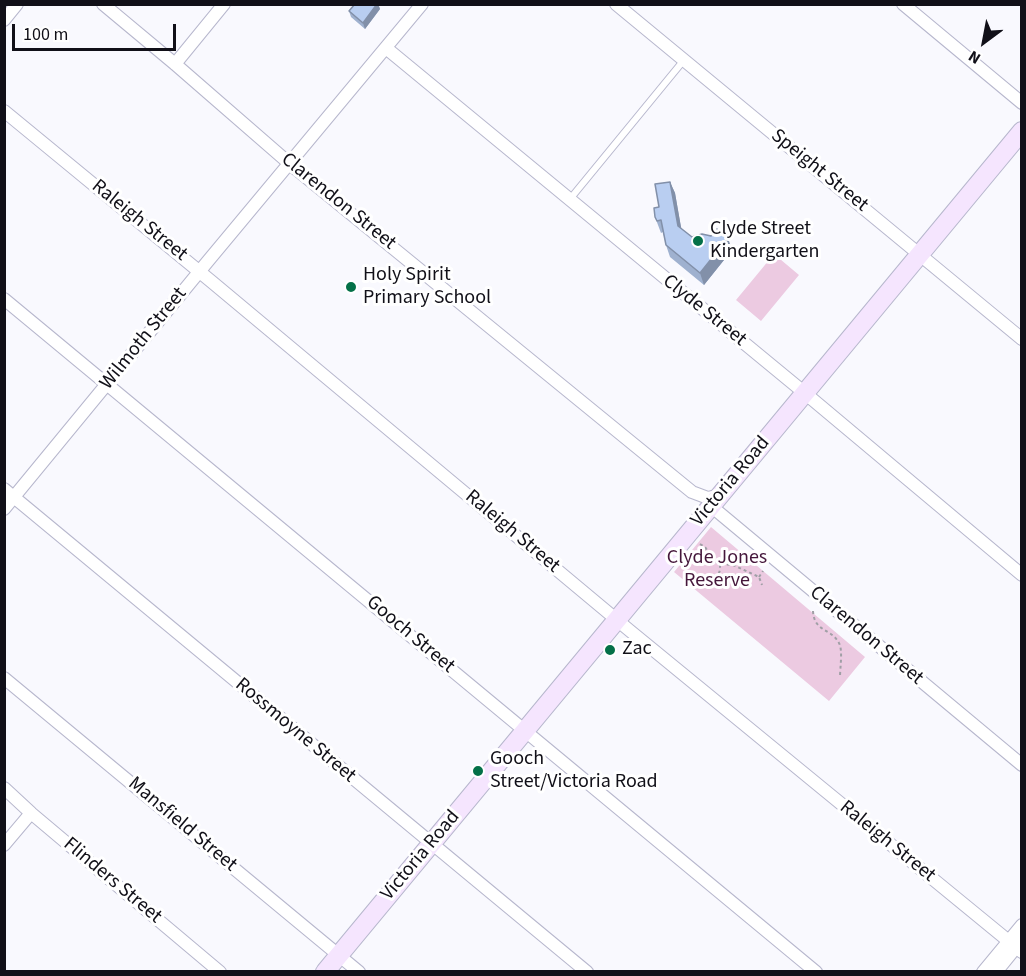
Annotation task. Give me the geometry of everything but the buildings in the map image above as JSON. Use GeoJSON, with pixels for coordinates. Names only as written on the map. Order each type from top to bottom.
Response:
{"type":"FeatureCollection","features":[{"type":"Feature","properties":{"kind":"street"},"geometry":{"type":"LineString","coordinates":[[4,20],[17,4]]}},
{"type":"Feature","properties":{"kind":"street","name":"Clarendon Street"},"geometry":{"type":"LineString","coordinates":[[103,4],[290,164],[692,492],[715,500],[1022,765]]}},
{"type":"Feature","properties":{"kind":"street"},"geometry":{"type":"LineString","coordinates":[[175,64],[224,4]]}},
{"type":"Feature","properties":{"kind":"street","name":"Wilmoth Street"},"geometry":{"type":"LineString","coordinates":[[4,509],[9,493],[107,384],[422,4]]}},
{"type":"Feature","properties":{"kind":"street","name":"Speight Street"},"geometry":{"type":"LineString","coordinates":[[616,4],[1022,339]]}},
{"type":"Feature","properties":{"kind":"street"},"geometry":{"type":"LineString","coordinates":[[903,4],[1022,103]]}},
{"type":"Feature","properties":{"kind":"street","name":"Clyde Street"},"geometry":{"type":"LineString","coordinates":[[386,48],[1022,575]]}},
{"type":"Feature","properties":{"kind":"street","name":"Raleigh Street"},"geometry":{"type":"LineString","coordinates":[[4,111],[200,271],[617,620],[1017,945]]}},
{"type":"Feature","properties":{"kind":"street","name":"Victoria Road"},"geometry":{"type":"LineString","coordinates":[[325,972],[715,500],[806,394],[1022,130]]}},
{"type":"Feature","properties":{"kind":"street","name":"Gooch Street"},"geometry":{"type":"LineString","coordinates":[[4,299],[816,972]]}},
{"type":"Feature","properties":{"kind":"street","name":"Rossmoyne Street"},"geometry":{"type":"LineString","coordinates":[[9,493],[587,972]]}},
{"type":"Feature","properties":{"kind":"street","name":"Mansfield Street"},"geometry":{"type":"LineString","coordinates":[[4,678],[359,972]]}},
{"type":"Feature","properties":{"kind":"street","name":"Flinders Street"},"geometry":{"type":"LineString","coordinates":[[4,788],[220,972]]}},
{"type":"Feature","properties":{"kind":"street"},"geometry":{"type":"LineString","coordinates":[[4,845],[31,813]]}},
{"type":"Feature","properties":{"kind":"street"},"geometry":{"type":"LineString","coordinates":[[996,972],[1017,945],[1022,925]]}},
{"type":"Feature","properties":{"kind":"street"},"geometry":{"type":"LineString","coordinates":[[983,972],[1017,945]]}},
{"type":"Feature","properties":{"kind":"lane"},"geometry":{"type":"LineString","coordinates":[[569,200],[684,60]]}},
{"type":"Feature","properties":{"kind":"path"},"geometry":{"type":"LineString","coordinates":[[700,544],[705,547],[714,561],[732,565],[759,577],[762,585]]}},
{"type":"Feature","properties":{"kind":"path"},"geometry":{"type":"LineString","coordinates":[[715,585],[720,564]]}},
{"type":"Feature","properties":{"kind":"path"},"geometry":{"type":"LineString","coordinates":[[759,577],[763,571]]}},
{"type":"Feature","properties":{"kind":"path"},"geometry":{"type":"LineString","coordinates":[[813,611],[813,619],[819,627],[838,641],[841,649],[840,677]]}},
{"type":"Feature","properties":{"kind":"green space"},"geometry":{"type":"Polygon","coordinates":[[[774,254],[799,275],[761,321],[736,300],[774,254]]]}},
{"type":"Feature","properties":{"kind":"green space","name":"Clyde Jones Reserve"},"geometry":{"type":"Polygon","coordinates":[[[711,527],[865,657],[829,701],[674,572],[711,527]]]}},
{"type":"Feature","properties":{"kind":"place","name":"Clyde Street Kindergarten"},"geometry":{"type":"Point","coordinates":[698,241]}},
{"type":"Feature","properties":{"kind":"place","name":"Holy Spirit Primary School"},"geometry":{"type":"Point","coordinates":[351,287]}},
{"type":"Feature","properties":{"kind":"place","name":"Zac"},"geometry":{"type":"Point","coordinates":[610,650]}},
{"type":"Feature","properties":{"kind":"place","name":"Gooch Street/Victoria Road"},"geometry":{"type":"Point","coordinates":[478,771]}}]}
